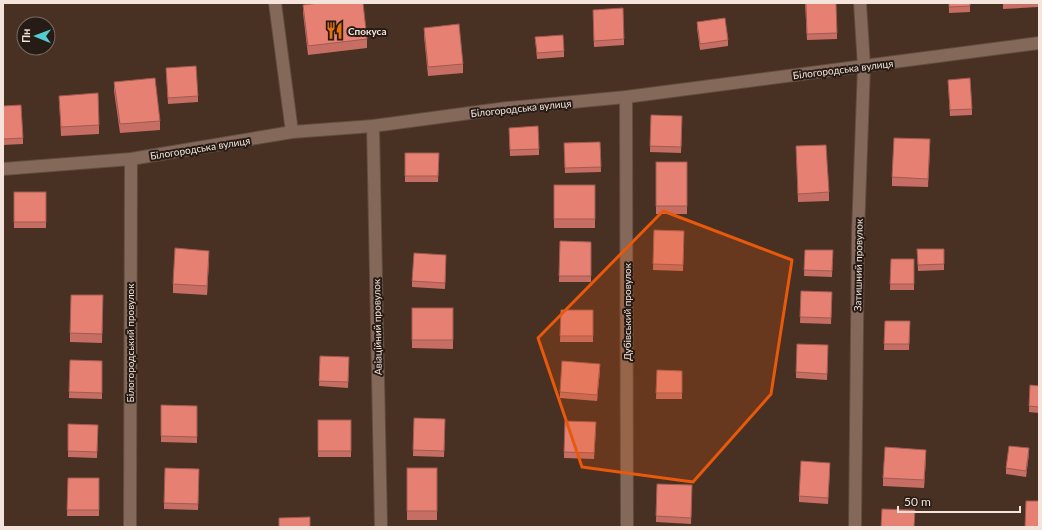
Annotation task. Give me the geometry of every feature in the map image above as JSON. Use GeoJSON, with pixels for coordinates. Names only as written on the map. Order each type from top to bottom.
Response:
{"type":"FeatureCollection","features":[{"type":"Feature","properties":{"kind":"street"},"geometry":{"type":"LineString","coordinates":[[275,3],[292,132]]}},
{"type":"Feature","properties":{"kind":"street","name":"Затишний провулок"},"geometry":{"type":"LineString","coordinates":[[855,527],[858,233],[864,66],[860,3]]}},
{"type":"Feature","properties":{"kind":"street","name":"Білогородська вулиця"},"geometry":{"type":"LineString","coordinates":[[3,169],[131,159],[292,132],[373,126],[507,108],[626,97],[1039,43]]}},
{"type":"Feature","properties":{"kind":"street","name":"Дубівський провулок"},"geometry":{"type":"LineString","coordinates":[[626,97],[627,527]]}},
{"type":"Feature","properties":{"kind":"street","name":"Авіаційний провулок"},"geometry":{"type":"LineString","coordinates":[[373,126],[381,527]]}},
{"type":"Feature","properties":{"kind":"street","name":"Білогородський провулок"},"geometry":{"type":"LineString","coordinates":[[130,527],[131,159]]}},
{"type":"Feature","properties":{"kind":"highlighted area"},"geometry":{"type":"Polygon","coordinates":[[[663,211],[792,260],[771,394],[693,482],[582,467],[538,338],[663,211]]]}},
{"type":"Feature","properties":{"kind":"building"},"geometry":{"type":"Polygon","coordinates":[[[319,3],[363,3],[367,39],[308,46],[303,5],[319,3]]]}},
{"type":"Feature","properties":{"kind":"building"},"geometry":{"type":"Polygon","coordinates":[[[806,3],[836,3],[837,33],[807,34],[806,3]]]}},
{"type":"Feature","properties":{"kind":"building"},"geometry":{"type":"Polygon","coordinates":[[[949,3],[970,3],[970,6],[949,7],[949,3]]]}},
{"type":"Feature","properties":{"kind":"building"},"geometry":{"type":"Polygon","coordinates":[[[623,8],[624,39],[594,41],[593,10],[623,8]]]}},
{"type":"Feature","properties":{"kind":"building"},"geometry":{"type":"Polygon","coordinates":[[[725,18],[728,40],[700,44],[697,22],[725,18]]]}},
{"type":"Feature","properties":{"kind":"building"},"geometry":{"type":"Polygon","coordinates":[[[459,24],[463,64],[428,67],[424,28],[459,24]]]}},
{"type":"Feature","properties":{"kind":"building"},"geometry":{"type":"Polygon","coordinates":[[[563,35],[564,51],[537,53],[535,37],[563,35]]]}},
{"type":"Feature","properties":{"kind":"building"},"geometry":{"type":"Polygon","coordinates":[[[196,66],[198,96],[168,98],[166,68],[196,66]]]}},
{"type":"Feature","properties":{"kind":"building"},"geometry":{"type":"Polygon","coordinates":[[[155,78],[160,121],[120,124],[114,82],[155,78]]]}},
{"type":"Feature","properties":{"kind":"building"},"geometry":{"type":"Polygon","coordinates":[[[970,78],[972,109],[950,110],[948,80],[970,78]]]}},
{"type":"Feature","properties":{"kind":"building"},"geometry":{"type":"Polygon","coordinates":[[[98,93],[99,125],[61,127],[59,96],[98,93]]]}},
{"type":"Feature","properties":{"kind":"building"},"geometry":{"type":"Polygon","coordinates":[[[21,105],[23,138],[3,139],[3,106],[21,105]]]}},
{"type":"Feature","properties":{"kind":"building"},"geometry":{"type":"Polygon","coordinates":[[[651,115],[682,116],[681,147],[650,146],[651,115]]]}},
{"type":"Feature","properties":{"kind":"building"},"geometry":{"type":"Polygon","coordinates":[[[538,126],[539,149],[510,150],[509,128],[538,126]]]}},
{"type":"Feature","properties":{"kind":"building"},"geometry":{"type":"Polygon","coordinates":[[[894,138],[930,139],[928,179],[892,177],[894,138]]]}},
{"type":"Feature","properties":{"kind":"building"},"geometry":{"type":"Polygon","coordinates":[[[600,142],[601,167],[565,168],[564,143],[600,142]]]}},
{"type":"Feature","properties":{"kind":"building"},"geometry":{"type":"Polygon","coordinates":[[[826,145],[829,192],[798,194],[796,146],[826,145]]]}},
{"type":"Feature","properties":{"kind":"building"},"geometry":{"type":"Polygon","coordinates":[[[405,153],[439,153],[438,176],[405,176],[405,153]]]}},
{"type":"Feature","properties":{"kind":"building"},"geometry":{"type":"Polygon","coordinates":[[[656,162],[687,162],[687,206],[656,206],[656,162]]]}},
{"type":"Feature","properties":{"kind":"building"},"geometry":{"type":"Polygon","coordinates":[[[554,185],[595,185],[595,219],[554,219],[554,185]]]}},
{"type":"Feature","properties":{"kind":"building"},"geometry":{"type":"Polygon","coordinates":[[[14,192],[46,192],[46,222],[14,222],[14,192]]]}},
{"type":"Feature","properties":{"kind":"building"},"geometry":{"type":"Polygon","coordinates":[[[654,230],[684,231],[683,265],[653,264],[654,230]]]}},
{"type":"Feature","properties":{"kind":"building"},"geometry":{"type":"Polygon","coordinates":[[[560,241],[591,242],[591,276],[559,276],[560,241]]]}},
{"type":"Feature","properties":{"kind":"building"},"geometry":{"type":"Polygon","coordinates":[[[175,248],[209,251],[207,286],[173,284],[175,248]]]}},
{"type":"Feature","properties":{"kind":"building"},"geometry":{"type":"Polygon","coordinates":[[[917,249],[944,249],[944,264],[918,265],[917,249]]]}},
{"type":"Feature","properties":{"kind":"building"},"geometry":{"type":"Polygon","coordinates":[[[805,250],[833,250],[832,271],[804,270],[805,250]]]}},
{"type":"Feature","properties":{"kind":"building"},"geometry":{"type":"Polygon","coordinates":[[[414,253],[446,255],[445,283],[412,281],[414,253]]]}},
{"type":"Feature","properties":{"kind":"building"},"geometry":{"type":"Polygon","coordinates":[[[891,259],[914,259],[914,284],[890,284],[891,259]]]}},
{"type":"Feature","properties":{"kind":"building"},"geometry":{"type":"Polygon","coordinates":[[[801,291],[832,292],[831,318],[800,317],[801,291]]]}},
{"type":"Feature","properties":{"kind":"building"},"geometry":{"type":"Polygon","coordinates":[[[71,295],[103,295],[102,334],[70,333],[71,295]]]}},
{"type":"Feature","properties":{"kind":"building"},"geometry":{"type":"Polygon","coordinates":[[[412,308],[453,308],[453,340],[412,340],[412,308]]]}},
{"type":"Feature","properties":{"kind":"building"},"geometry":{"type":"Polygon","coordinates":[[[561,310],[593,310],[593,336],[560,336],[561,310]]]}},
{"type":"Feature","properties":{"kind":"building"},"geometry":{"type":"Polygon","coordinates":[[[885,321],[910,321],[909,344],[884,344],[885,321]]]}},
{"type":"Feature","properties":{"kind":"building"},"geometry":{"type":"Polygon","coordinates":[[[797,344],[828,345],[827,374],[796,372],[797,344]]]}},
{"type":"Feature","properties":{"kind":"building"},"geometry":{"type":"Polygon","coordinates":[[[320,356],[349,357],[348,382],[319,381],[320,356]]]}},
{"type":"Feature","properties":{"kind":"building"},"geometry":{"type":"Polygon","coordinates":[[[70,360],[102,361],[102,393],[69,392],[70,360]]]}},
{"type":"Feature","properties":{"kind":"building"},"geometry":{"type":"Polygon","coordinates":[[[562,361],[600,364],[597,395],[560,392],[562,361]]]}},
{"type":"Feature","properties":{"kind":"building"},"geometry":{"type":"Polygon","coordinates":[[[657,370],[682,371],[682,393],[656,393],[657,370]]]}},
{"type":"Feature","properties":{"kind":"building"},"geometry":{"type":"Polygon","coordinates":[[[1030,385],[1039,386],[1039,407],[1029,406],[1030,385]]]}},
{"type":"Feature","properties":{"kind":"building"},"geometry":{"type":"Polygon","coordinates":[[[161,405],[197,406],[197,437],[161,436],[161,405]]]}},
{"type":"Feature","properties":{"kind":"building"},"geometry":{"type":"Polygon","coordinates":[[[414,418],[445,419],[444,451],[413,450],[414,418]]]}},
{"type":"Feature","properties":{"kind":"building"},"geometry":{"type":"Polygon","coordinates":[[[318,420],[351,420],[351,451],[318,451],[318,420]]]}},
{"type":"Feature","properties":{"kind":"building"},"geometry":{"type":"Polygon","coordinates":[[[565,421],[596,422],[594,453],[564,452],[565,421]]]}},
{"type":"Feature","properties":{"kind":"building"},"geometry":{"type":"Polygon","coordinates":[[[68,424],[98,425],[97,452],[68,451],[68,424]]]}},
{"type":"Feature","properties":{"kind":"building"},"geometry":{"type":"Polygon","coordinates":[[[1009,446],[1029,448],[1026,471],[1006,468],[1009,446]]]}},
{"type":"Feature","properties":{"kind":"building"},"geometry":{"type":"Polygon","coordinates":[[[885,447],[926,450],[924,480],[883,478],[885,447]]]}},
{"type":"Feature","properties":{"kind":"building"},"geometry":{"type":"Polygon","coordinates":[[[801,461],[830,463],[828,498],[799,496],[801,461]]]}},
{"type":"Feature","properties":{"kind":"building"},"geometry":{"type":"Polygon","coordinates":[[[165,468],[199,469],[198,504],[164,503],[165,468]]]}},
{"type":"Feature","properties":{"kind":"building"},"geometry":{"type":"Polygon","coordinates":[[[407,468],[437,468],[437,511],[407,511],[407,468]]]}},
{"type":"Feature","properties":{"kind":"building"},"geometry":{"type":"Polygon","coordinates":[[[68,478],[99,478],[99,510],[67,510],[68,478]]]}},
{"type":"Feature","properties":{"kind":"building"},"geometry":{"type":"Polygon","coordinates":[[[657,484],[692,485],[691,518],[656,516],[657,484]]]}},
{"type":"Feature","properties":{"kind":"building"},"geometry":{"type":"Polygon","coordinates":[[[1026,501],[1039,501],[1039,527],[1025,527],[1026,501]]]}},
{"type":"Feature","properties":{"kind":"building"},"geometry":{"type":"Polygon","coordinates":[[[882,509],[915,510],[914,527],[881,527],[882,509]]]}},
{"type":"Feature","properties":{"kind":"building"},"geometry":{"type":"Polygon","coordinates":[[[310,517],[310,527],[279,527],[279,518],[310,517]]]}},
{"type":"Feature","properties":{"kind":"place","name":"Спокуса"},"geometry":{"type":"Point","coordinates":[335,31]}}]}
